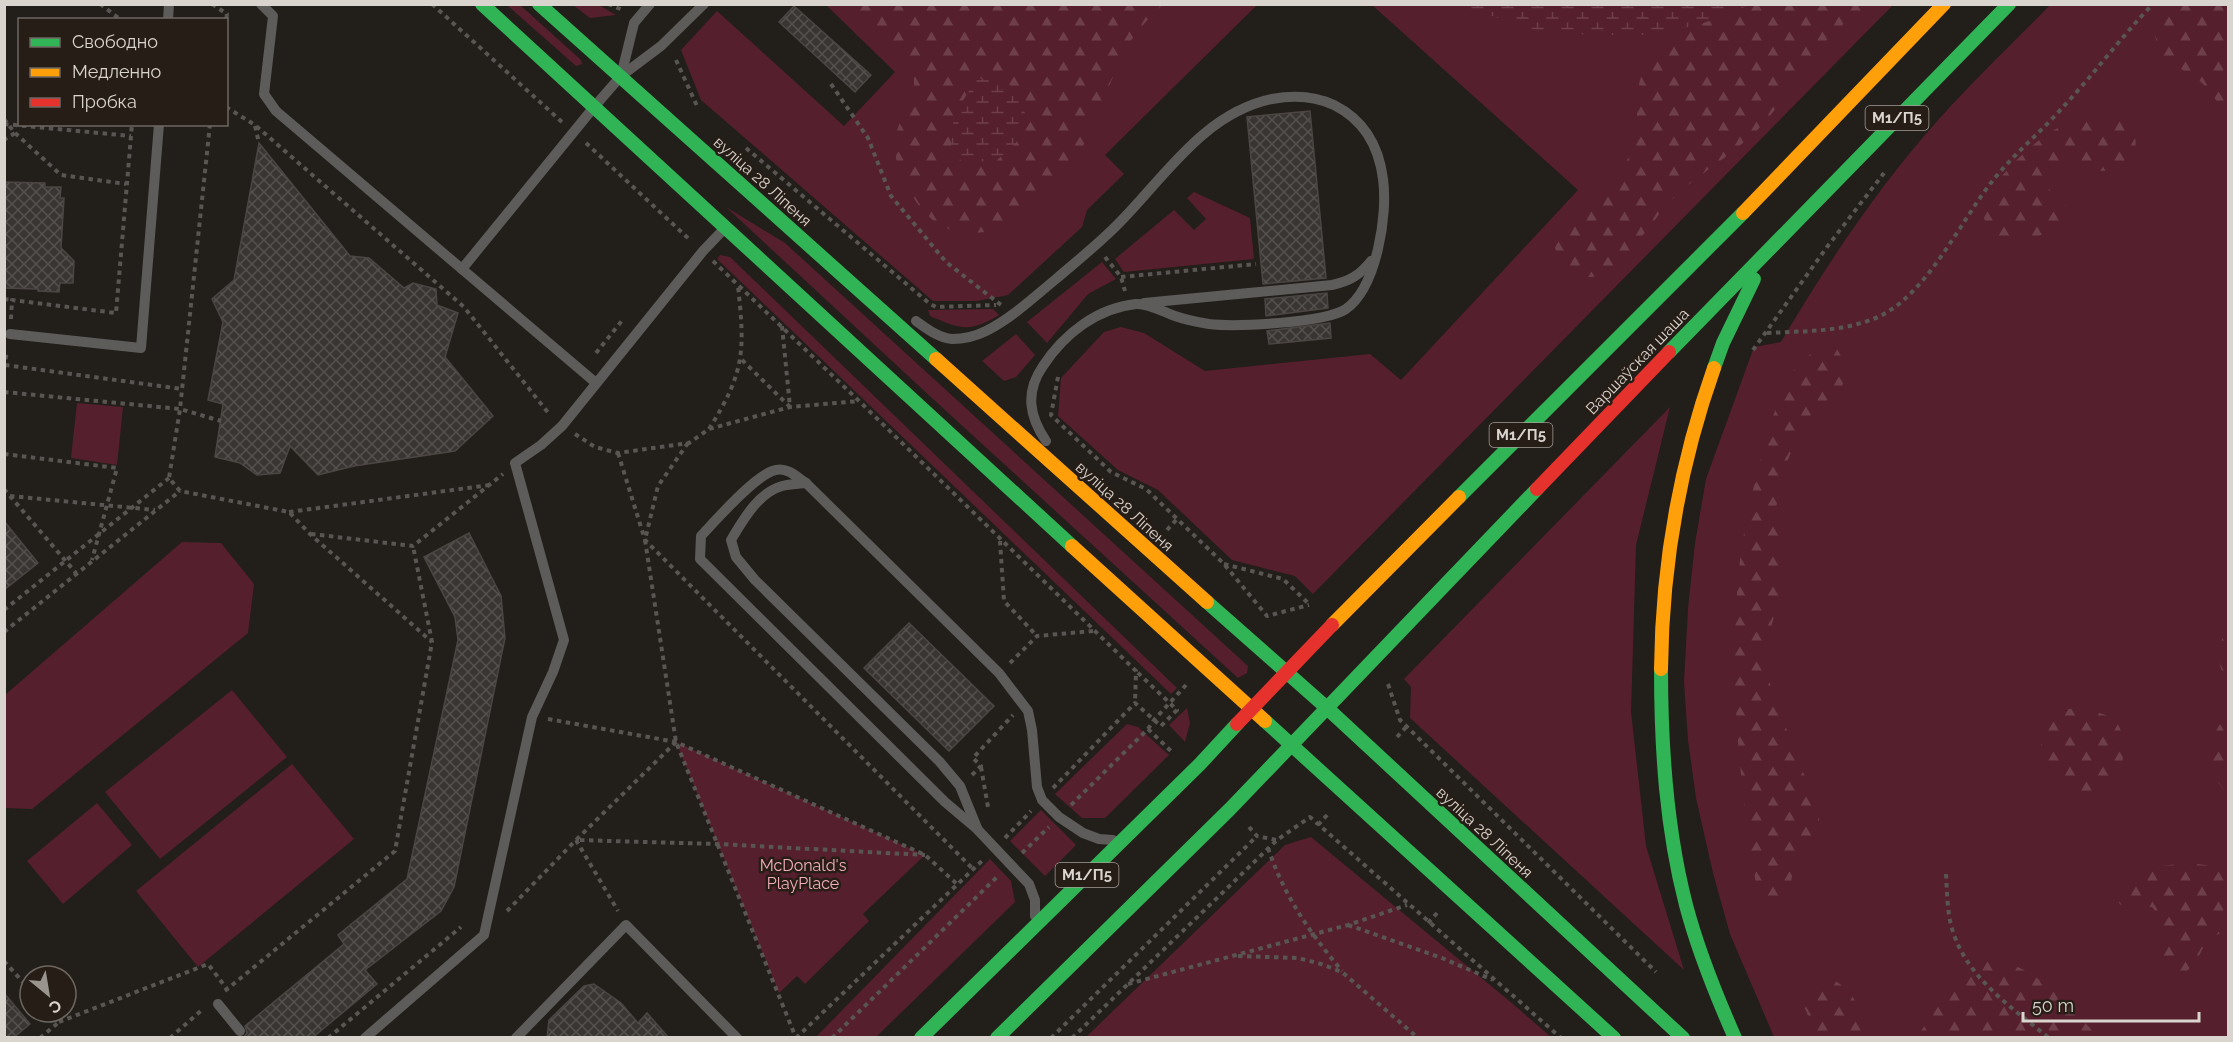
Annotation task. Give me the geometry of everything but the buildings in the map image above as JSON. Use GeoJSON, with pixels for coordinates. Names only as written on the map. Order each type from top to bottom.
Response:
{"type":"FeatureCollection","features":[{"type":"Feature","properties":{"kind":"main road"},"geometry":{"type":"LineString","coordinates":[[482,4],[724,228],[1614,1038]]}},
{"type":"Feature","properties":{"kind":"main road","name":"вуліца 28 Ліпеня"},"geometry":{"type":"LineString","coordinates":[[540,4],[1327,708],[1683,1038]]}},
{"type":"Feature","properties":{"kind":"main road","name":"Варшаўская шаша"},"geometry":{"type":"LineString","coordinates":[[1252,710],[1286,671],[1756,200],[1944,4]]}},
{"type":"Feature","properties":{"kind":"main road","name":"Варшаўская шаша"},"geometry":{"type":"LineString","coordinates":[[1292,745],[1785,231],[2009,4]]}},
{"type":"Feature","properties":{"kind":"main road"},"geometry":{"type":"LineString","coordinates":[[1735,1038],[1720,1003],[1696,933],[1685,899],[1675,854],[1665,788],[1662,747],[1660,700],[1663,620],[1672,534],[1686,450],[1712,370],[1736,310],[1785,231]]}},
{"type":"Feature","properties":{"kind":"main road","name":"М1/П5"},"geometry":{"type":"LineString","coordinates":[[921,1038],[1252,710]]}},
{"type":"Feature","properties":{"kind":"main road","name":"М1/П5"},"geometry":{"type":"LineString","coordinates":[[1000,1036],[1292,745]]}},
{"type":"Feature","properties":{"kind":"lane"},"geometry":{"type":"LineString","coordinates":[[261,4],[273,16],[264,94],[276,111],[596,383]]}},
{"type":"Feature","properties":{"kind":"lane"},"geometry":{"type":"LineString","coordinates":[[621,76],[634,23],[650,4]]}},
{"type":"Feature","properties":{"kind":"lane"},"geometry":{"type":"LineString","coordinates":[[462,269],[621,76],[661,46],[704,4]]}},
{"type":"Feature","properties":{"kind":"lane"},"geometry":{"type":"LineString","coordinates":[[903,310],[926,328],[944,338],[954,339],[977,335],[1010,316],[1124,218],[1191,146],[1221,120],[1239,110],[1281,97],[1300,96],[1320,99],[1352,116],[1365,129],[1381,162],[1385,199],[1384,216],[1369,275],[1360,295],[1344,310],[1328,317],[1253,325],[1212,324],[1135,304]]}},
{"type":"Feature","properties":{"kind":"lane"},"geometry":{"type":"LineString","coordinates":[[10,334],[141,348],[159,126]]}},
{"type":"Feature","properties":{"kind":"lane"},"geometry":{"type":"LineString","coordinates":[[365,1038],[484,935],[532,717],[553,672],[564,640],[515,463],[542,445],[562,426],[724,228]]}},
{"type":"Feature","properties":{"kind":"lane"},"geometry":{"type":"LineString","coordinates":[[1118,522],[1046,440],[1038,428],[1030,403],[1036,376],[1063,340],[1097,316],[1135,304],[1341,283],[1350,280],[1365,268],[1377,248]]}},
{"type":"Feature","properties":{"kind":"lane"},"geometry":{"type":"LineString","coordinates":[[840,272],[876,291]]}},
{"type":"Feature","properties":{"kind":"lane"},"geometry":{"type":"LineString","coordinates":[[1035,926],[1035,900],[1029,884],[977,829],[945,802],[700,559],[701,536],[761,476],[777,469],[787,471],[806,483],[999,673],[1028,711],[1037,787],[1042,800],[1059,817],[1083,833],[1099,839],[1122,840]]}},
{"type":"Feature","properties":{"kind":"lane"},"geometry":{"type":"LineString","coordinates":[[806,483],[780,487],[763,498],[745,516],[731,540],[736,557],[755,580],[939,761],[960,786],[977,829]]}},
{"type":"Feature","properties":{"kind":"lane"},"geometry":{"type":"LineString","coordinates":[[516,1038],[626,925],[737,1038]]}},
{"type":"Feature","properties":{"kind":"lane"},"geometry":{"type":"LineString","coordinates":[[216,1001],[240,1031]]}},
{"type":"Feature","properties":{"kind":"path"},"geometry":{"type":"LineString","coordinates":[[100,4],[118,18]]}},
{"type":"Feature","properties":{"kind":"path"},"geometry":{"type":"LineString","coordinates":[[212,4],[226,14],[226,18]]}},
{"type":"Feature","properties":{"kind":"path"},"geometry":{"type":"LineString","coordinates":[[432,4],[574,132],[782,326],[1177,710],[1161,726],[1135,703]]}},
{"type":"Feature","properties":{"kind":"path"},"geometry":{"type":"LineString","coordinates":[[608,4],[624,10]]}},
{"type":"Feature","properties":{"kind":"path"},"geometry":{"type":"LineString","coordinates":[[1766,334],[1859,324],[1880,316],[1914,290],[1928,274],[1996,177],[2062,108],[2153,4]]}},
{"type":"Feature","properties":{"kind":"path"},"geometry":{"type":"LineString","coordinates":[[676,60],[697,106],[706,113]]}},
{"type":"Feature","properties":{"kind":"path"},"geometry":{"type":"LineString","coordinates":[[742,144],[930,304],[936,307],[1002,305],[946,262],[891,196],[868,138],[831,84]]}},
{"type":"Feature","properties":{"kind":"path"},"geometry":{"type":"LineString","coordinates":[[228,107],[255,125],[464,307],[562,426],[595,447],[618,453],[689,443]]}},
{"type":"Feature","properties":{"kind":"path"},"geometry":{"type":"LineString","coordinates":[[6,123],[61,175],[126,184]]}},
{"type":"Feature","properties":{"kind":"path"},"geometry":{"type":"LineString","coordinates":[[255,125],[259,143]]}},
{"type":"Feature","properties":{"kind":"path"},"geometry":{"type":"LineString","coordinates":[[35,126],[131,136]]}},
{"type":"Feature","properties":{"kind":"path"},"geometry":{"type":"LineString","coordinates":[[4,299],[116,313],[132,126]]}},
{"type":"Feature","properties":{"kind":"path"},"geometry":{"type":"LineString","coordinates":[[4,610],[169,478],[180,409],[210,126]]}},
{"type":"Feature","properties":{"kind":"path"},"geometry":{"type":"LineString","coordinates":[[4,140],[15,133]]}},
{"type":"Feature","properties":{"kind":"path"},"geometry":{"type":"LineString","coordinates":[[1746,358],[1885,172]]}},
{"type":"Feature","properties":{"kind":"path"},"geometry":{"type":"LineString","coordinates":[[1094,246],[1121,277],[1135,304]]}},
{"type":"Feature","properties":{"kind":"path"},"geometry":{"type":"LineString","coordinates":[[1121,277],[1256,264]]}},
{"type":"Feature","properties":{"kind":"path"},"geometry":{"type":"LineString","coordinates":[[709,429],[728,399],[741,360],[743,332],[738,285]]}},
{"type":"Feature","properties":{"kind":"path"},"geometry":{"type":"LineString","coordinates":[[12,300],[5,366],[182,389]]}},
{"type":"Feature","properties":{"kind":"path"},"geometry":{"type":"LineString","coordinates":[[782,326],[790,407]]}},
{"type":"Feature","properties":{"kind":"path"},"geometry":{"type":"LineString","coordinates":[[741,360],[790,407]]}},
{"type":"Feature","properties":{"kind":"path"},"geometry":{"type":"LineString","coordinates":[[1062,369],[1057,378],[1051,415],[1111,472],[1146,489],[1224,564],[1267,616],[1310,605],[1283,579],[1224,564]]}},
{"type":"Feature","properties":{"kind":"path"},"geometry":{"type":"LineString","coordinates":[[4,392],[180,409],[221,421]]}},
{"type":"Feature","properties":{"kind":"path"},"geometry":{"type":"LineString","coordinates":[[645,540],[658,486],[689,443],[709,429],[790,407],[859,401]]}},
{"type":"Feature","properties":{"kind":"path"},"geometry":{"type":"LineString","coordinates":[[618,453],[645,540],[676,742],[796,1038],[994,849],[1135,703],[1136,671]]}},
{"type":"Feature","properties":{"kind":"path"},"geometry":{"type":"LineString","coordinates":[[4,454],[117,468],[92,560]]}},
{"type":"Feature","properties":{"kind":"path"},"geometry":{"type":"LineString","coordinates":[[310,534],[413,546],[491,485],[515,463]]}},
{"type":"Feature","properties":{"kind":"path"},"geometry":{"type":"LineString","coordinates":[[169,478],[180,491],[289,512],[491,485]]}},
{"type":"Feature","properties":{"kind":"path"},"geometry":{"type":"LineString","coordinates":[[4,489],[76,573]]}},
{"type":"Feature","properties":{"kind":"path"},"geometry":{"type":"LineString","coordinates":[[4,632],[180,491]]}},
{"type":"Feature","properties":{"kind":"path"},"geometry":{"type":"LineString","coordinates":[[10,496],[107,503],[156,510]]}},
{"type":"Feature","properties":{"kind":"path"},"geometry":{"type":"LineString","coordinates":[[289,512],[310,534],[432,642]]}},
{"type":"Feature","properties":{"kind":"path"},"geometry":{"type":"LineString","coordinates":[[645,540],[973,869]]}},
{"type":"Feature","properties":{"kind":"path"},"geometry":{"type":"LineString","coordinates":[[1000,540],[1004,601],[1037,636]]}},
{"type":"Feature","properties":{"kind":"path"},"geometry":{"type":"LineString","coordinates":[[170,1038],[395,851],[432,642],[413,546]]}},
{"type":"Feature","properties":{"kind":"path"},"geometry":{"type":"LineString","coordinates":[[1388,684],[1400,720],[1663,979]]}},
{"type":"Feature","properties":{"kind":"path"},"geometry":{"type":"LineString","coordinates":[[532,717],[676,742],[925,855],[957,884]]}},
{"type":"Feature","properties":{"kind":"path"},"geometry":{"type":"LineString","coordinates":[[484,935],[676,742]]}},
{"type":"Feature","properties":{"kind":"path"},"geometry":{"type":"LineString","coordinates":[[981,766],[990,816]]}},
{"type":"Feature","properties":{"kind":"path"},"geometry":{"type":"LineString","coordinates":[[1072,1038],[1268,848],[1310,817],[1561,1038]]}},
{"type":"Feature","properties":{"kind":"path"},"geometry":{"type":"LineString","coordinates":[[1002,828],[1009,834]]}},
{"type":"Feature","properties":{"kind":"path"},"geometry":{"type":"LineString","coordinates":[[1051,1038],[1257,836]]}},
{"type":"Feature","properties":{"kind":"path"},"geometry":{"type":"LineString","coordinates":[[576,840],[717,843],[925,855]]}},
{"type":"Feature","properties":{"kind":"path"},"geometry":{"type":"LineString","coordinates":[[576,840],[626,925]]}},
{"type":"Feature","properties":{"kind":"path"},"geometry":{"type":"LineString","coordinates":[[1268,848],[1285,891],[1311,934],[1342,972],[1418,1038]]}},
{"type":"Feature","properties":{"kind":"path"},"geometry":{"type":"LineString","coordinates":[[1946,874],[1951,924],[1958,945],[1968,962],[1995,994],[2049,1038]]}},
{"type":"Feature","properties":{"kind":"path"},"geometry":{"type":"LineString","coordinates":[[1126,985],[1347,924],[1407,904]]}},
{"type":"Feature","properties":{"kind":"path"},"geometry":{"type":"LineString","coordinates":[[1347,924],[1442,958],[1497,981]]}},
{"type":"Feature","properties":{"kind":"path"},"geometry":{"type":"LineString","coordinates":[[328,1038],[461,927]]}},
{"type":"Feature","properties":{"kind":"path"},"geometry":{"type":"LineString","coordinates":[[1232,956],[1298,958],[1321,963],[1342,972]]}},
{"type":"Feature","properties":{"kind":"path"},"geometry":{"type":"LineString","coordinates":[[4,961],[18,977]]}},
{"type":"Feature","properties":{"kind":"path"},"geometry":{"type":"LineString","coordinates":[[78,1014],[207,964],[227,989]]}},
{"type":"Feature","properties":{"kind":"path"},"geometry":{"type":"LineString","coordinates":[[40,1038],[56,1024]]}},
{"type":"Feature","properties":{"kind":"green space"},"geometry":{"type":"Polygon","coordinates":[[[507,5],[520,5],[581,60],[582,64],[576,66],[507,5]]]}},
{"type":"Feature","properties":{"kind":"green space"},"geometry":{"type":"Polygon","coordinates":[[[573,5],[599,5],[616,15],[590,18],[573,5]]]}},
{"type":"Feature","properties":{"kind":"green space"},"geometry":{"type":"Polygon","coordinates":[[[826,5],[1257,5],[1105,155],[1124,174],[1087,210],[1082,227],[1008,295],[977,301],[933,301],[701,100],[681,50],[717,11],[844,126],[895,72],[826,5]]]}},
{"type":"Feature","properties":{"kind":"green space"},"geometry":{"type":"Polygon","coordinates":[[[836,5],[1162,5],[1140,28],[1127,48],[1087,138],[1065,175],[1031,209],[1010,224],[996,230],[970,233],[949,229],[932,220],[913,197],[899,168],[894,146],[895,138],[914,88],[914,80],[906,60],[836,5]]]}},
{"type":"Feature","properties":{"kind":"green space"},"geometry":{"type":"Polygon","coordinates":[[[1372,5],[1893,5],[1313,594],[1295,576],[1232,560],[1158,490],[1118,470],[1058,416],[1061,378],[1104,332],[1121,327],[1144,333],[1205,371],[1370,354],[1401,380],[1578,190],[1372,5]]]}},
{"type":"Feature","properties":{"kind":"green space"},"geometry":{"type":"Polygon","coordinates":[[[1458,5],[1750,5],[1693,26],[1643,35],[1592,35],[1539,31],[1458,5]]]}},
{"type":"Feature","properties":{"kind":"green space"},"geometry":{"type":"Polygon","coordinates":[[[1750,5],[1868,5],[1824,43],[1755,133],[1680,192],[1614,267],[1593,277],[1571,271],[1557,254],[1555,242],[1557,233],[1575,212],[1608,186],[1627,160],[1635,137],[1638,89],[1646,65],[1664,44],[1675,36],[1750,5]]]}},
{"type":"Feature","properties":{"kind":"green space"},"geometry":{"type":"Polygon","coordinates":[[[2050,5],[2228,5],[2228,1037],[1774,1037],[1730,934],[1696,798],[1688,740],[1684,682],[1688,609],[1695,543],[1706,479],[1754,347],[1781,342],[1835,255],[1895,172],[1952,104],[2050,5]]]}},
{"type":"Feature","properties":{"kind":"green space"},"geometry":{"type":"Polygon","coordinates":[[[2164,5],[2228,5],[2228,121],[2211,92],[2200,81],[2173,64],[2161,53],[2150,22],[2164,5]]]}},
{"type":"Feature","properties":{"kind":"green space"},"geometry":{"type":"Polygon","coordinates":[[[977,78],[1005,81],[1018,92],[1026,117],[1016,143],[996,161],[962,162],[951,148],[954,115],[977,78]]]}},
{"type":"Feature","properties":{"kind":"green space"},"geometry":{"type":"Polygon","coordinates":[[[2105,117],[2119,120],[2132,131],[2136,145],[2130,159],[2116,169],[2108,171],[2071,167],[2056,171],[2048,183],[2049,188],[2065,204],[2068,219],[2051,231],[2017,239],[1999,236],[1991,231],[1984,215],[1986,203],[2003,175],[2029,148],[2068,123],[2105,117]]]}},
{"type":"Feature","properties":{"kind":"green space"},"geometry":{"type":"Polygon","coordinates":[[[1194,192],[1250,218],[1254,259],[1124,272],[1115,259],[1174,210],[1194,230],[1206,219],[1187,198],[1194,192]]]}},
{"type":"Feature","properties":{"kind":"green space"},"geometry":{"type":"Polygon","coordinates":[[[726,207],[785,243],[1248,666],[1247,673],[1238,678],[726,207]]]}},
{"type":"Feature","properties":{"kind":"green space"},"geometry":{"type":"Polygon","coordinates":[[[720,255],[730,257],[1177,688],[1171,694],[717,259],[720,255]]]}},
{"type":"Feature","properties":{"kind":"green space"},"geometry":{"type":"Polygon","coordinates":[[[1102,262],[1116,279],[1088,294],[1047,343],[1027,322],[1102,262]]]}},
{"type":"Feature","properties":{"kind":"green space"},"geometry":{"type":"Polygon","coordinates":[[[993,309],[999,315],[972,327],[949,324],[930,316],[928,310],[993,309]]]}},
{"type":"Feature","properties":{"kind":"green space"},"geometry":{"type":"Polygon","coordinates":[[[1016,334],[1035,355],[1016,377],[1004,381],[982,361],[1016,334]]]}},
{"type":"Feature","properties":{"kind":"green space"},"geometry":{"type":"Polygon","coordinates":[[[1827,345],[1837,349],[1844,361],[1847,375],[1840,390],[1814,411],[1802,427],[1780,478],[1776,511],[1784,580],[1767,642],[1768,677],[1818,811],[1819,825],[1817,839],[1794,870],[1789,899],[1778,911],[1767,904],[1756,884],[1744,804],[1735,682],[1740,560],[1762,454],[1781,391],[1799,364],[1812,353],[1827,345]]]}},
{"type":"Feature","properties":{"kind":"green space"},"geometry":{"type":"Polygon","coordinates":[[[77,403],[123,407],[117,465],[71,458],[77,403]]]}},
{"type":"Feature","properties":{"kind":"green space"},"geometry":{"type":"Polygon","coordinates":[[[1670,407],[1636,545],[1631,712],[1646,846],[1684,970],[1410,718],[1411,687],[1404,679],[1670,407]]]}},
{"type":"Feature","properties":{"kind":"green space"},"geometry":{"type":"Polygon","coordinates":[[[182,542],[221,543],[254,584],[248,633],[32,809],[5,808],[5,695],[182,542]]]}},
{"type":"Feature","properties":{"kind":"green space"},"geometry":{"type":"Polygon","coordinates":[[[2228,629],[2228,682],[2219,662],[2219,649],[2228,629]]]}},
{"type":"Feature","properties":{"kind":"green space"},"geometry":{"type":"Polygon","coordinates":[[[232,690],[287,757],[160,859],[105,792],[232,690]]]}},
{"type":"Feature","properties":{"kind":"green space"},"geometry":{"type":"Polygon","coordinates":[[[1187,708],[1190,723],[1185,742],[1169,725],[1187,708]]]}},
{"type":"Feature","properties":{"kind":"green space"},"geometry":{"type":"Polygon","coordinates":[[[2077,708],[2107,716],[2115,721],[2122,736],[2123,758],[2118,779],[2109,792],[2100,795],[2091,795],[2070,787],[2052,773],[2042,757],[2042,739],[2051,721],[2061,711],[2077,708]]]}},
{"type":"Feature","properties":{"kind":"green space"},"geometry":{"type":"Polygon","coordinates":[[[2228,713],[2228,798],[2209,766],[2208,757],[2214,734],[2228,713]]]}},
{"type":"Feature","properties":{"kind":"green space"},"geometry":{"type":"Polygon","coordinates":[[[1127,724],[1138,727],[1169,755],[1105,818],[1082,818],[1055,794],[1127,724]]]}},
{"type":"Feature","properties":{"kind":"green space","name":"McDonald's PlayPlace"},"geometry":{"type":"Polygon","coordinates":[[[676,742],[925,855],[863,914],[869,921],[805,984],[797,976],[779,993],[676,742]]]}},
{"type":"Feature","properties":{"kind":"green space"},"geometry":{"type":"Polygon","coordinates":[[[292,764],[354,839],[198,967],[136,891],[292,764]]]}},
{"type":"Feature","properties":{"kind":"green space"},"geometry":{"type":"Polygon","coordinates":[[[97,803],[132,845],[63,904],[27,861],[97,803]]]}},
{"type":"Feature","properties":{"kind":"green space"},"geometry":{"type":"Polygon","coordinates":[[[1041,810],[1076,845],[1045,876],[1010,841],[1041,810]]]}},
{"type":"Feature","properties":{"kind":"green space"},"geometry":{"type":"Polygon","coordinates":[[[1311,837],[1551,1037],[1086,1037],[1285,845],[1311,837]]]}},
{"type":"Feature","properties":{"kind":"green space"},"geometry":{"type":"Polygon","coordinates":[[[990,859],[1011,881],[1015,902],[876,1037],[816,1037],[990,859]]]}},
{"type":"Feature","properties":{"kind":"green space"},"geometry":{"type":"Polygon","coordinates":[[[2190,863],[2213,866],[2228,873],[2228,932],[2211,938],[2190,969],[2182,974],[2167,967],[2161,959],[2158,948],[2162,925],[2152,907],[2121,905],[2116,900],[2119,889],[2134,875],[2157,867],[2190,863]]]}},
{"type":"Feature","properties":{"kind":"green space"},"geometry":{"type":"Polygon","coordinates":[[[1986,959],[2020,968],[2035,977],[2099,1037],[1919,1037],[1942,1001],[1958,982],[1966,973],[1986,959]]]}},
{"type":"Feature","properties":{"kind":"green space"},"geometry":{"type":"Polygon","coordinates":[[[1831,978],[1847,991],[1856,1003],[1867,1037],[1817,1037],[1804,1006],[1806,990],[1816,981],[1831,978]]]}},
{"type":"Feature","properties":{"kind":"traffic: fast"},"geometry":{"type":"LineString","coordinates":[[482,4],[1072,546]]}},
{"type":"Feature","properties":{"kind":"traffic: fast"},"geometry":{"type":"LineString","coordinates":[[539,4],[936,359]]}},
{"type":"Feature","properties":{"kind":"traffic: fast"},"geometry":{"type":"LineString","coordinates":[[1669,352],[2009,4]]}},
{"type":"Feature","properties":{"kind":"traffic: fast"},"geometry":{"type":"LineString","coordinates":[[1459,497],[1743,213]]}},
{"type":"Feature","properties":{"kind":"traffic: fast"},"geometry":{"type":"LineString","coordinates":[[1714,368],[1723,343],[1754,279]]}},
{"type":"Feature","properties":{"kind":"traffic: fast"},"geometry":{"type":"LineString","coordinates":[[997,1038],[1230,809],[1537,489]]}},
{"type":"Feature","properties":{"kind":"traffic: fast"},"geometry":{"type":"LineString","coordinates":[[1207,602],[1327,708],[1683,1038]]}},
{"type":"Feature","properties":{"kind":"traffic: fast"},"geometry":{"type":"LineString","coordinates":[[1661,669],[1666,788],[1679,876],[1702,956],[1735,1038]]}},
{"type":"Feature","properties":{"kind":"traffic: fast"},"geometry":{"type":"LineString","coordinates":[[1265,721],[1614,1038]]}},
{"type":"Feature","properties":{"kind":"traffic: fast"},"geometry":{"type":"LineString","coordinates":[[921,1038],[1200,764],[1237,724]]}},
{"type":"Feature","properties":{"kind":"traffic: slow"},"geometry":{"type":"LineString","coordinates":[[1743,213],[1944,4]]}},
{"type":"Feature","properties":{"kind":"traffic: slow"},"geometry":{"type":"LineString","coordinates":[[936,359],[1207,602]]}},
{"type":"Feature","properties":{"kind":"traffic: slow"},"geometry":{"type":"LineString","coordinates":[[1661,669],[1665,592],[1675,516],[1692,441],[1714,368]]}},
{"type":"Feature","properties":{"kind":"traffic: slow"},"geometry":{"type":"LineString","coordinates":[[1332,625],[1459,497]]}},
{"type":"Feature","properties":{"kind":"traffic: slow"},"geometry":{"type":"LineString","coordinates":[[1072,546],[1265,721]]}},
{"type":"Feature","properties":{"kind":"traffic: jam"},"geometry":{"type":"LineString","coordinates":[[1537,489],[1669,352]]}},
{"type":"Feature","properties":{"kind":"traffic: jam"},"geometry":{"type":"LineString","coordinates":[[1237,724],[1332,625]]}}]}
